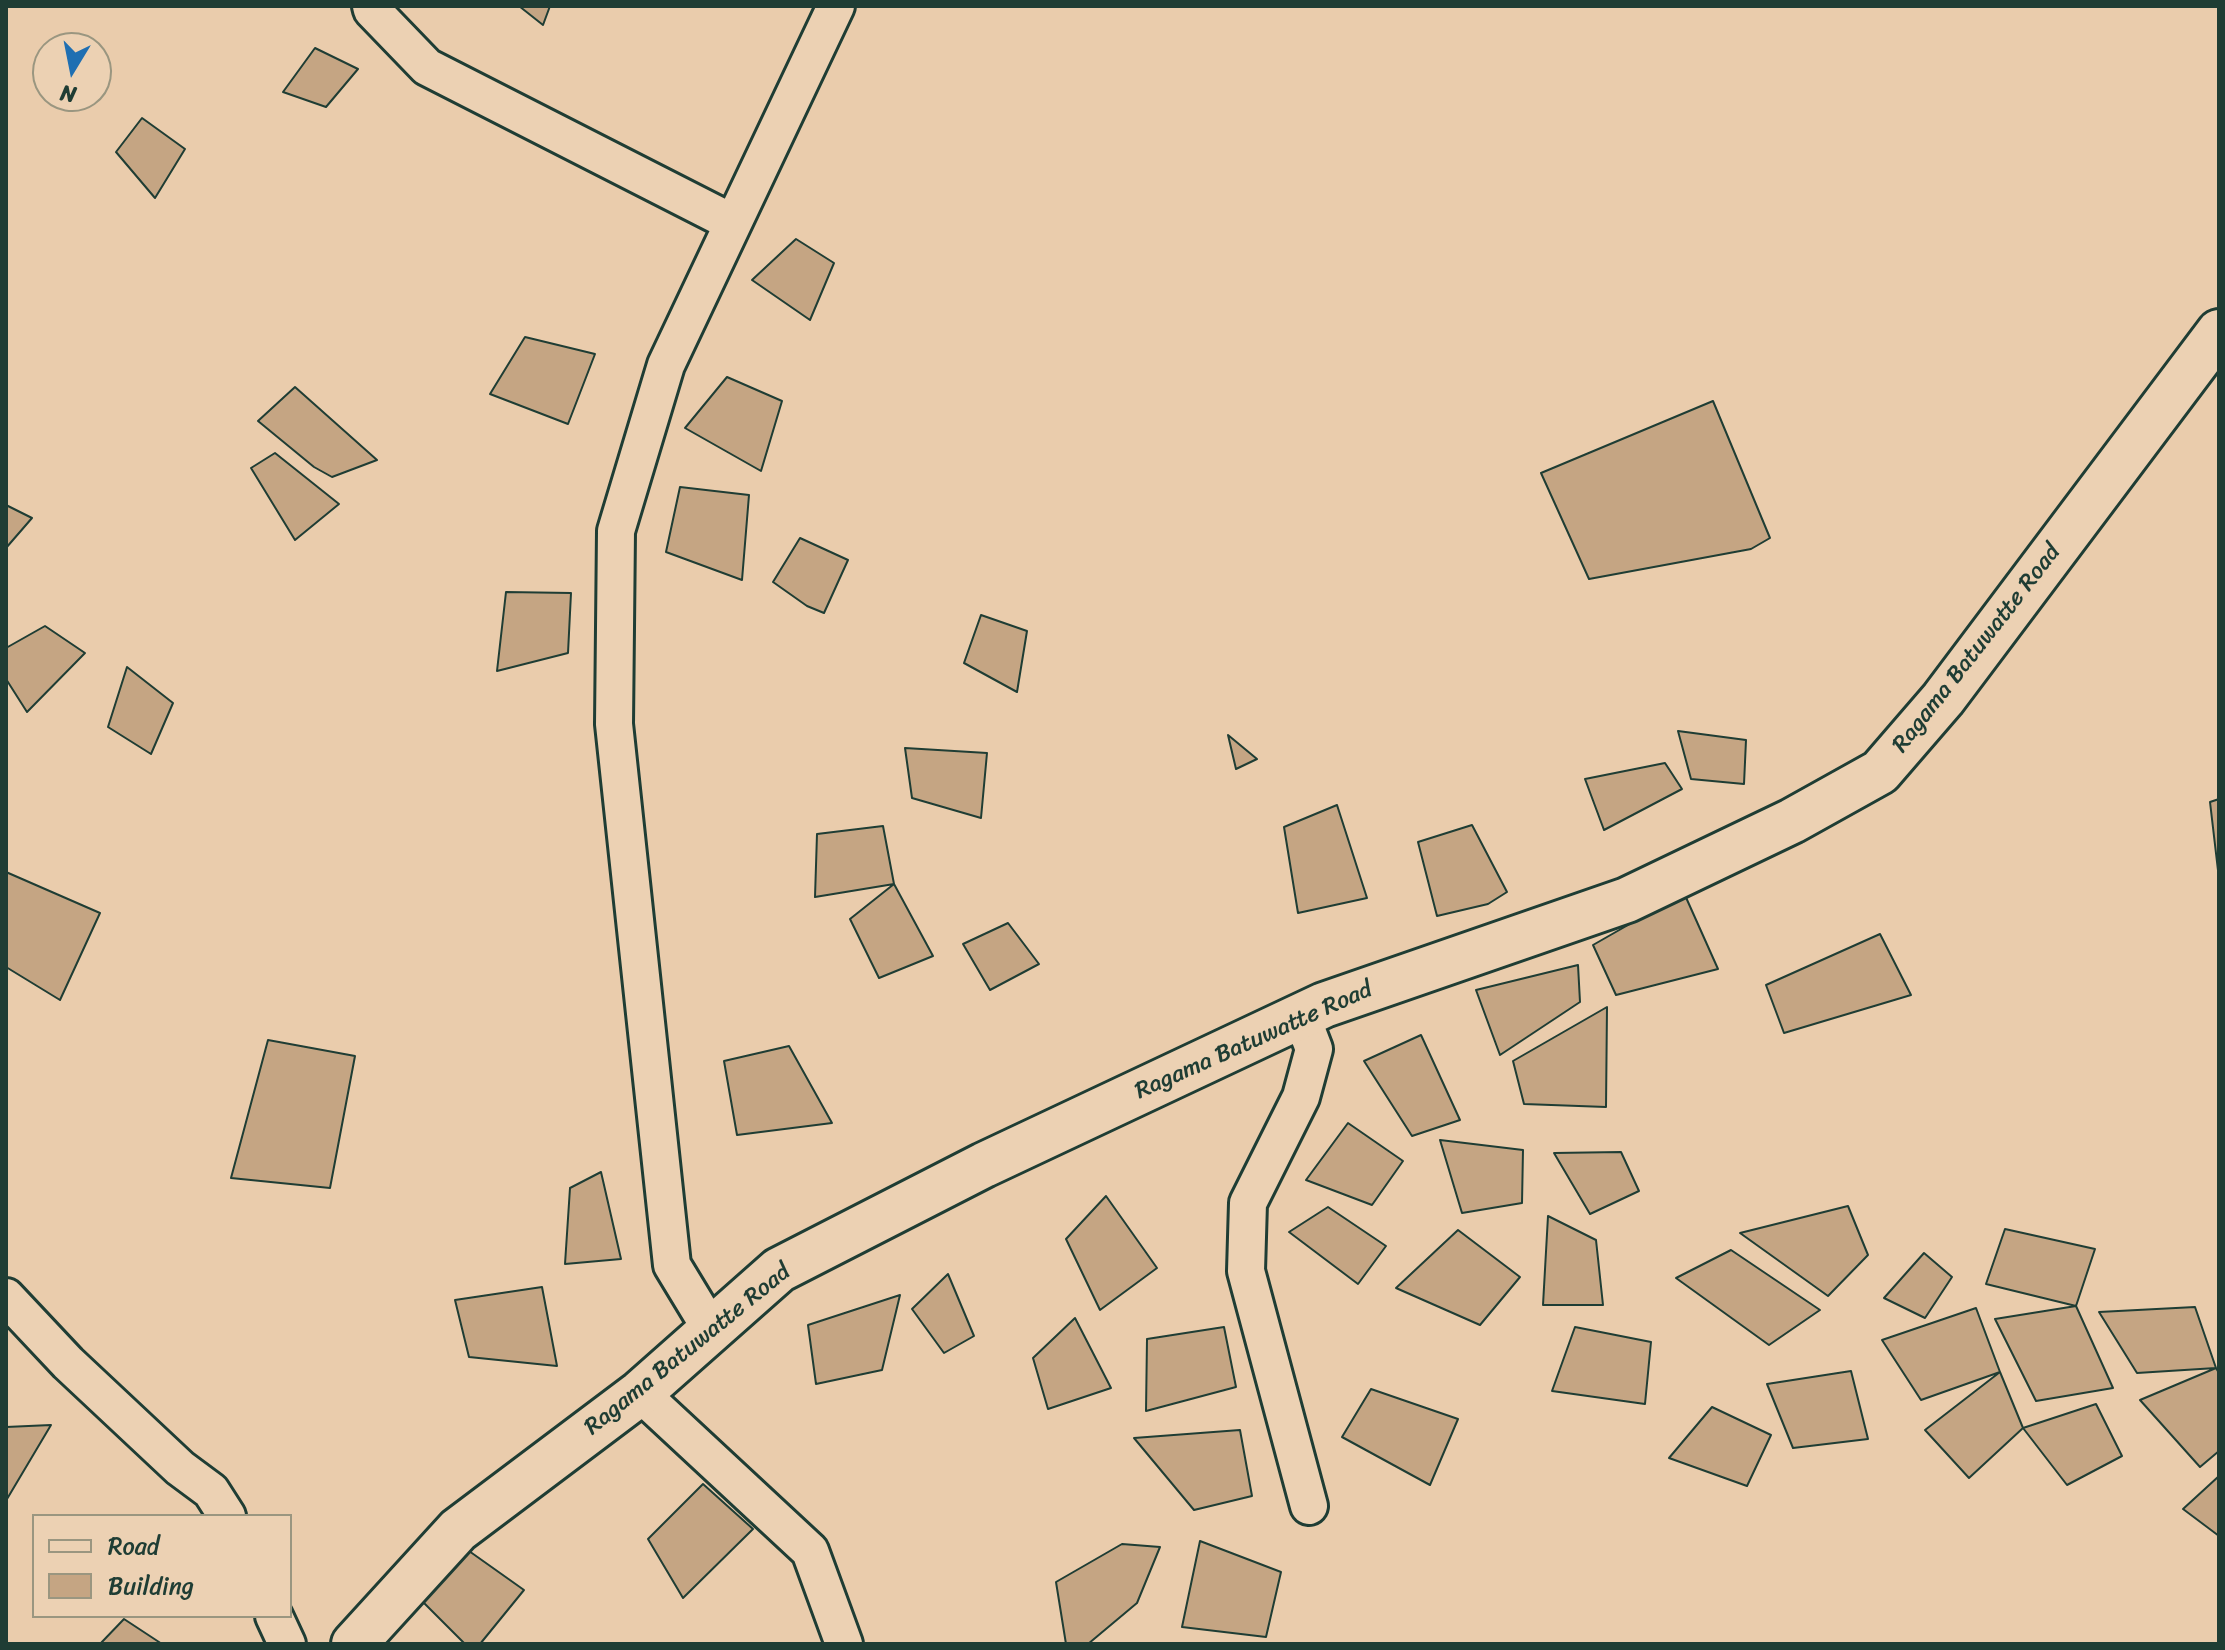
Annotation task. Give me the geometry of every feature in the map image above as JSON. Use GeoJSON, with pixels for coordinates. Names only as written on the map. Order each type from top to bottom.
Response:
{"type":"FeatureCollection","features":[{"type":"Feature","properties":{"kind":"street"},"geometry":{"type":"LineString","coordinates":[[371,6],[427,67],[733,223]]}},
{"type":"Feature","properties":{"kind":"street"},"geometry":{"type":"LineString","coordinates":[[712,1331],[672,1265],[614,724],[616,531],[666,365],[836,6]]}},
{"type":"Feature","properties":{"kind":"street","name":"Ragama Batuwatte Road"},"geometry":{"type":"LineString","coordinates":[[354,1644],[458,1530],[640,1393],[779,1270],[984,1165],[1301,1015],[1627,900],[1792,821],[1880,772],[1943,699],[2219,332]]}},
{"type":"Feature","properties":{"kind":"street"},"geometry":{"type":"LineString","coordinates":[[1301,1015],[1314,1049],[1301,1097],[1248,1203],[1246,1271],[1309,1506]]}},
{"type":"Feature","properties":{"kind":"street"},"geometry":{"type":"LineString","coordinates":[[6,1297],[91,1384],[180,1468],[211,1491],[226,1514]]}},
{"type":"Feature","properties":{"kind":"street"},"geometry":{"type":"LineString","coordinates":[[640,1393],[810,1551],[844,1644]]}},
{"type":"Feature","properties":{"kind":"street"},"geometry":{"type":"LineString","coordinates":[[275,1618],[287,1644]]}},
{"type":"Feature","properties":{"kind":"building"},"geometry":{"type":"Polygon","coordinates":[[[519,6],[550,6],[543,25],[519,6]]]}},
{"type":"Feature","properties":{"kind":"building"},"geometry":{"type":"Polygon","coordinates":[[[315,48],[358,69],[326,107],[283,92],[315,48]]]}},
{"type":"Feature","properties":{"kind":"building"},"geometry":{"type":"Polygon","coordinates":[[[142,118],[185,149],[155,198],[116,152],[142,118]]]}},
{"type":"Feature","properties":{"kind":"building"},"geometry":{"type":"Polygon","coordinates":[[[796,239],[834,263],[810,320],[752,280],[796,239]]]}},
{"type":"Feature","properties":{"kind":"building"},"geometry":{"type":"Polygon","coordinates":[[[525,337],[595,354],[568,424],[490,394],[525,337]]]}},
{"type":"Feature","properties":{"kind":"building"},"geometry":{"type":"Polygon","coordinates":[[[727,377],[782,401],[761,471],[685,428],[727,377]]]}},
{"type":"Feature","properties":{"kind":"building"},"geometry":{"type":"Polygon","coordinates":[[[295,387],[377,460],[332,477],[314,467],[258,421],[295,387]]]}},
{"type":"Feature","properties":{"kind":"building"},"geometry":{"type":"Polygon","coordinates":[[[1713,401],[1770,538],[1751,549],[1589,579],[1541,473],[1713,401]]]}},
{"type":"Feature","properties":{"kind":"building"},"geometry":{"type":"Polygon","coordinates":[[[275,453],[339,504],[295,540],[251,468],[275,453]]]}},
{"type":"Feature","properties":{"kind":"building"},"geometry":{"type":"Polygon","coordinates":[[[680,487],[749,495],[742,580],[666,552],[680,487]]]}},
{"type":"Feature","properties":{"kind":"building"},"geometry":{"type":"Polygon","coordinates":[[[6,505],[32,518],[6,548],[6,505]]]}},
{"type":"Feature","properties":{"kind":"building"},"geometry":{"type":"Polygon","coordinates":[[[800,538],[848,560],[824,613],[807,606],[773,582],[800,538]]]}},
{"type":"Feature","properties":{"kind":"building"},"geometry":{"type":"Polygon","coordinates":[[[506,592],[571,593],[568,653],[497,671],[506,592]]]}},
{"type":"Feature","properties":{"kind":"building"},"geometry":{"type":"Polygon","coordinates":[[[981,615],[1027,631],[1017,692],[964,663],[981,615]]]}},
{"type":"Feature","properties":{"kind":"building"},"geometry":{"type":"Polygon","coordinates":[[[45,626],[85,653],[27,712],[6,679],[6,648],[45,626]]]}},
{"type":"Feature","properties":{"kind":"building"},"geometry":{"type":"Polygon","coordinates":[[[127,667],[173,703],[151,754],[108,727],[127,667]]]}},
{"type":"Feature","properties":{"kind":"building"},"geometry":{"type":"Polygon","coordinates":[[[1678,731],[1746,740],[1744,784],[1691,779],[1678,731]]]}},
{"type":"Feature","properties":{"kind":"building"},"geometry":{"type":"Polygon","coordinates":[[[1228,735],[1257,759],[1236,769],[1228,735]]]}},
{"type":"Feature","properties":{"kind":"building"},"geometry":{"type":"Polygon","coordinates":[[[905,748],[987,753],[981,818],[912,798],[905,748]]]}},
{"type":"Feature","properties":{"kind":"building"},"geometry":{"type":"Polygon","coordinates":[[[1665,763],[1682,789],[1604,830],[1585,779],[1665,763]]]}},
{"type":"Feature","properties":{"kind":"building"},"geometry":{"type":"Polygon","coordinates":[[[2219,799],[2219,879],[2210,802],[2219,799]]]}},
{"type":"Feature","properties":{"kind":"building"},"geometry":{"type":"Polygon","coordinates":[[[1337,805],[1367,898],[1298,913],[1284,827],[1337,805]]]}},
{"type":"Feature","properties":{"kind":"building"},"geometry":{"type":"Polygon","coordinates":[[[1472,825],[1507,892],[1488,904],[1437,916],[1418,842],[1472,825]]]}},
{"type":"Feature","properties":{"kind":"building"},"geometry":{"type":"Polygon","coordinates":[[[883,826],[894,884],[815,897],[817,834],[883,826]]]}},
{"type":"Feature","properties":{"kind":"building"},"geometry":{"type":"Polygon","coordinates":[[[6,872],[100,913],[60,1000],[6,967],[6,872]]]}},
{"type":"Feature","properties":{"kind":"building"},"geometry":{"type":"Polygon","coordinates":[[[894,884],[933,956],[879,978],[850,919],[894,884]]]}},
{"type":"Feature","properties":{"kind":"building"},"geometry":{"type":"Polygon","coordinates":[[[1684,893],[1718,969],[1616,995],[1593,945],[1684,893]]]}},
{"type":"Feature","properties":{"kind":"building"},"geometry":{"type":"Polygon","coordinates":[[[1008,923],[1039,964],[990,990],[963,944],[1008,923]]]}},
{"type":"Feature","properties":{"kind":"building"},"geometry":{"type":"Polygon","coordinates":[[[1880,934],[1911,995],[1784,1033],[1766,985],[1880,934]]]}},
{"type":"Feature","properties":{"kind":"building"},"geometry":{"type":"Polygon","coordinates":[[[1578,965],[1580,1002],[1500,1055],[1476,990],[1578,965]]]}},
{"type":"Feature","properties":{"kind":"building"},"geometry":{"type":"Polygon","coordinates":[[[1607,1007],[1606,1107],[1524,1104],[1513,1061],[1607,1007]]]}},
{"type":"Feature","properties":{"kind":"building"},"geometry":{"type":"Polygon","coordinates":[[[1421,1035],[1460,1120],[1412,1136],[1364,1061],[1421,1035]]]}},
{"type":"Feature","properties":{"kind":"building"},"geometry":{"type":"Polygon","coordinates":[[[268,1040],[355,1056],[330,1188],[231,1178],[268,1040]]]}},
{"type":"Feature","properties":{"kind":"building"},"geometry":{"type":"Polygon","coordinates":[[[789,1046],[832,1123],[737,1135],[724,1061],[789,1046]]]}},
{"type":"Feature","properties":{"kind":"building"},"geometry":{"type":"Polygon","coordinates":[[[1348,1123],[1403,1161],[1372,1205],[1306,1180],[1348,1123]]]}},
{"type":"Feature","properties":{"kind":"building"},"geometry":{"type":"Polygon","coordinates":[[[1440,1140],[1523,1150],[1522,1203],[1462,1213],[1440,1140]]]}},
{"type":"Feature","properties":{"kind":"building"},"geometry":{"type":"Polygon","coordinates":[[[1621,1152],[1639,1191],[1590,1214],[1554,1153],[1621,1152]]]}},
{"type":"Feature","properties":{"kind":"building"},"geometry":{"type":"Polygon","coordinates":[[[601,1172],[621,1259],[565,1264],[570,1188],[601,1172]]]}},
{"type":"Feature","properties":{"kind":"building"},"geometry":{"type":"Polygon","coordinates":[[[1106,1196],[1157,1268],[1100,1310],[1066,1239],[1106,1196]]]}},
{"type":"Feature","properties":{"kind":"building"},"geometry":{"type":"Polygon","coordinates":[[[1848,1206],[1868,1255],[1828,1296],[1740,1233],[1848,1206]]]}},
{"type":"Feature","properties":{"kind":"building"},"geometry":{"type":"Polygon","coordinates":[[[1328,1207],[1386,1246],[1358,1284],[1289,1232],[1328,1207]]]}},
{"type":"Feature","properties":{"kind":"building"},"geometry":{"type":"Polygon","coordinates":[[[1548,1216],[1596,1240],[1603,1305],[1543,1305],[1548,1216]]]}},
{"type":"Feature","properties":{"kind":"building"},"geometry":{"type":"Polygon","coordinates":[[[2005,1229],[2095,1249],[2076,1306],[1986,1284],[2005,1229]]]}},
{"type":"Feature","properties":{"kind":"building"},"geometry":{"type":"Polygon","coordinates":[[[1458,1230],[1520,1277],[1480,1325],[1396,1288],[1458,1230]]]}},
{"type":"Feature","properties":{"kind":"building"},"geometry":{"type":"Polygon","coordinates":[[[1731,1250],[1820,1310],[1769,1345],[1676,1278],[1731,1250]]]}},
{"type":"Feature","properties":{"kind":"building"},"geometry":{"type":"Polygon","coordinates":[[[1924,1253],[1952,1277],[1925,1318],[1884,1298],[1924,1253]]]}},
{"type":"Feature","properties":{"kind":"building"},"geometry":{"type":"Polygon","coordinates":[[[948,1274],[974,1336],[944,1353],[912,1309],[948,1274]]]}},
{"type":"Feature","properties":{"kind":"building"},"geometry":{"type":"Polygon","coordinates":[[[542,1287],[557,1366],[469,1357],[455,1300],[542,1287]]]}},
{"type":"Feature","properties":{"kind":"building"},"geometry":{"type":"Polygon","coordinates":[[[900,1295],[882,1370],[816,1384],[808,1325],[900,1295]]]}},
{"type":"Feature","properties":{"kind":"building"},"geometry":{"type":"Polygon","coordinates":[[[2076,1306],[2113,1388],[2036,1401],[1995,1319],[2076,1306]]]}},
{"type":"Feature","properties":{"kind":"building"},"geometry":{"type":"Polygon","coordinates":[[[2195,1307],[2216,1368],[2137,1373],[2099,1312],[2195,1307]]]}},
{"type":"Feature","properties":{"kind":"building"},"geometry":{"type":"Polygon","coordinates":[[[1976,1308],[2000,1372],[1921,1400],[1882,1340],[1976,1308]]]}},
{"type":"Feature","properties":{"kind":"building"},"geometry":{"type":"Polygon","coordinates":[[[1075,1318],[1111,1388],[1048,1409],[1033,1358],[1075,1318]]]}},
{"type":"Feature","properties":{"kind":"building"},"geometry":{"type":"Polygon","coordinates":[[[1224,1327],[1236,1387],[1146,1411],[1147,1339],[1224,1327]]]}},
{"type":"Feature","properties":{"kind":"building"},"geometry":{"type":"Polygon","coordinates":[[[1575,1327],[1651,1342],[1645,1404],[1552,1391],[1575,1327]]]}},
{"type":"Feature","properties":{"kind":"building"},"geometry":{"type":"Polygon","coordinates":[[[2216,1368],[2219,1373],[2219,1451],[2200,1467],[2140,1400],[2216,1368]]]}},
{"type":"Feature","properties":{"kind":"building"},"geometry":{"type":"Polygon","coordinates":[[[1851,1371],[1868,1439],[1793,1448],[1767,1384],[1851,1371]]]}},
{"type":"Feature","properties":{"kind":"building"},"geometry":{"type":"Polygon","coordinates":[[[2000,1372],[2023,1428],[1969,1478],[1925,1430],[2000,1372]]]}},
{"type":"Feature","properties":{"kind":"building"},"geometry":{"type":"Polygon","coordinates":[[[1371,1389],[1458,1419],[1430,1485],[1342,1437],[1371,1389]]]}},
{"type":"Feature","properties":{"kind":"building"},"geometry":{"type":"Polygon","coordinates":[[[2096,1404],[2122,1456],[2067,1485],[2023,1428],[2096,1404]]]}},
{"type":"Feature","properties":{"kind":"building"},"geometry":{"type":"Polygon","coordinates":[[[1712,1407],[1771,1435],[1747,1486],[1669,1458],[1712,1407]]]}},
{"type":"Feature","properties":{"kind":"building"},"geometry":{"type":"Polygon","coordinates":[[[51,1425],[7,1499],[6,1427],[51,1425]]]}},
{"type":"Feature","properties":{"kind":"building"},"geometry":{"type":"Polygon","coordinates":[[[1240,1430],[1252,1496],[1194,1510],[1134,1438],[1240,1430]]]}},
{"type":"Feature","properties":{"kind":"building"},"geometry":{"type":"Polygon","coordinates":[[[2219,1476],[2219,1536],[2183,1509],[2219,1476]]]}},
{"type":"Feature","properties":{"kind":"building"},"geometry":{"type":"Polygon","coordinates":[[[703,1484],[753,1529],[683,1598],[648,1539],[703,1484]]]}},
{"type":"Feature","properties":{"kind":"building"},"geometry":{"type":"Polygon","coordinates":[[[1200,1541],[1281,1572],[1266,1637],[1182,1627],[1200,1541]]]}},
{"type":"Feature","properties":{"kind":"building"},"geometry":{"type":"Polygon","coordinates":[[[1122,1544],[1160,1547],[1137,1603],[1088,1644],[1066,1644],[1056,1582],[1122,1544]]]}},
{"type":"Feature","properties":{"kind":"building"},"geometry":{"type":"Polygon","coordinates":[[[469,1551],[524,1590],[480,1644],[465,1644],[415,1594],[469,1551]]]}},
{"type":"Feature","properties":{"kind":"building"},"geometry":{"type":"Polygon","coordinates":[[[124,1619],[162,1644],[100,1644],[124,1619]]]}}]}
